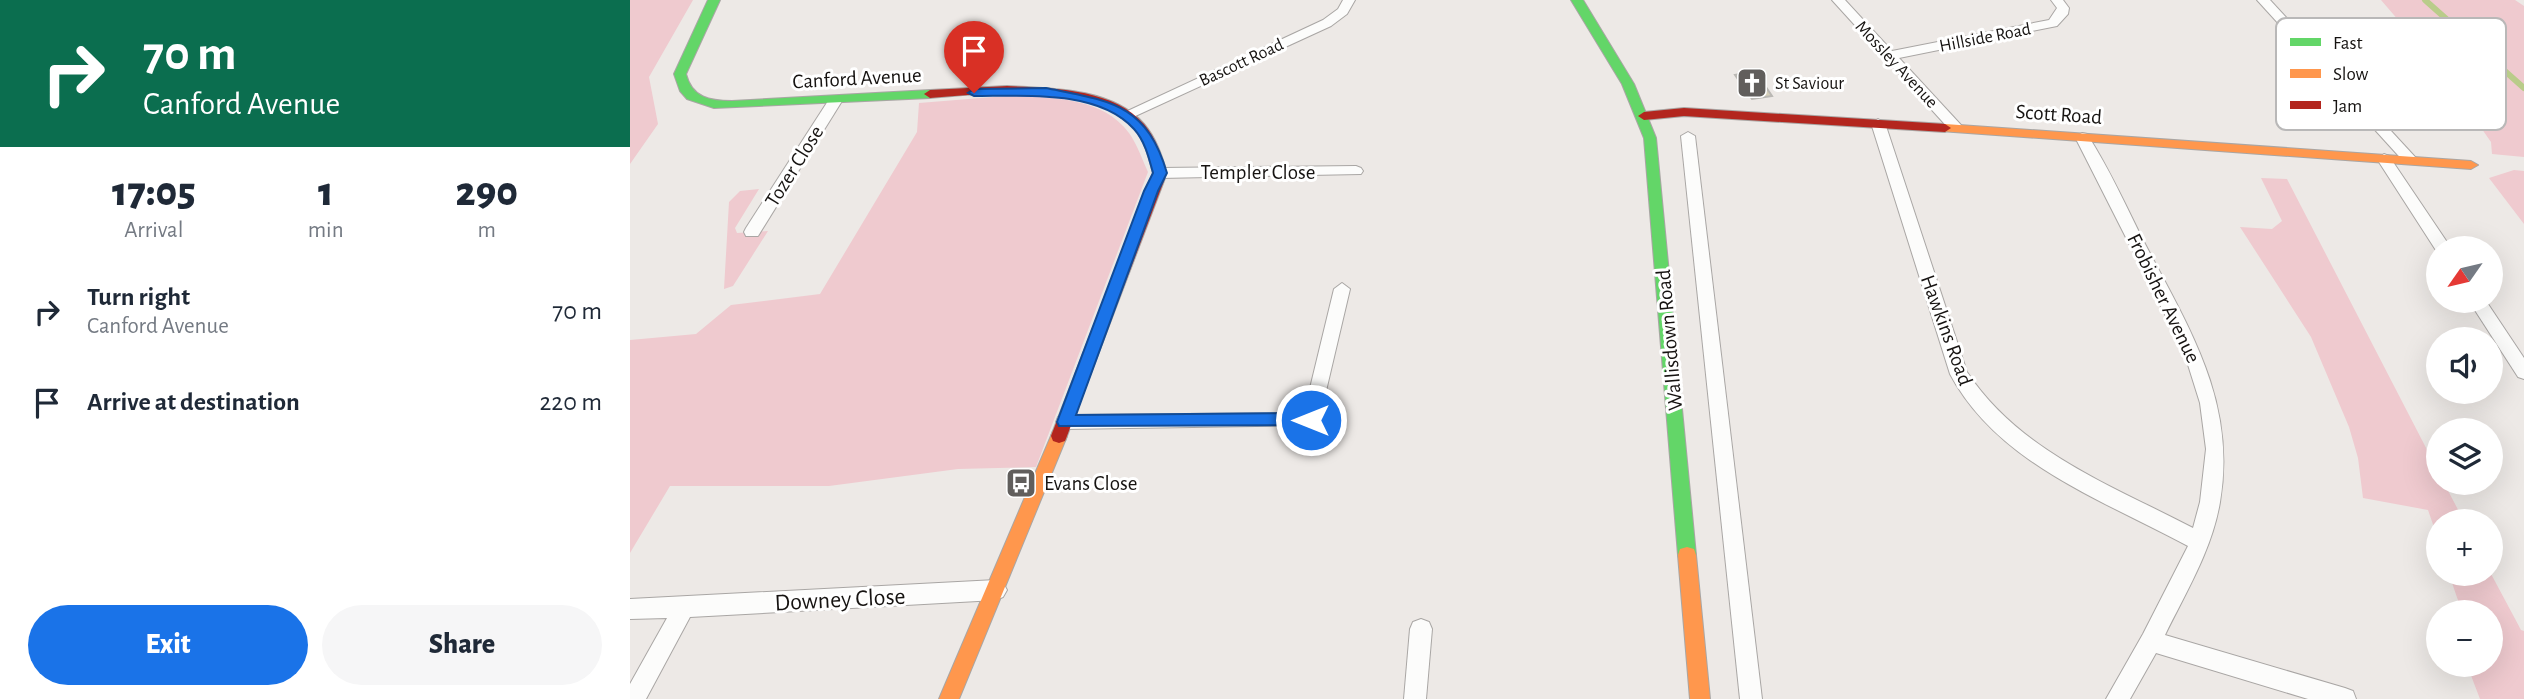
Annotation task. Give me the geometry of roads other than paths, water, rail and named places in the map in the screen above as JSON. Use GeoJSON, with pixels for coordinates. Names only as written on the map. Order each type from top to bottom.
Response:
{"type":"FeatureCollection","features":[{"type":"Feature","properties":{"kind":"street","name":"Canford Avenue"},"geometry":{"type":"LineString","coordinates":[[714,0],[680,74],[679,82],[689,97],[718,106],[986,92],[1046,92],[1078,96],[1126,115],[1140,128],[1150,145],[1160,173]]}},
{"type":"Feature","properties":{"kind":"street","name":"Bascott Road"},"geometry":{"type":"LineString","coordinates":[[1126,115],[1327,23],[1343,11],[1349,0]]}},
{"type":"Feature","properties":{"kind":"street","name":"Wallisdown Road"},"geometry":{"type":"LineString","coordinates":[[1577,0],[1644,116],[1650,138],[1700,699]]}},
{"type":"Feature","properties":{"kind":"street","name":"Mossley Avenue"},"geometry":{"type":"LineString","coordinates":[[1838,0],[1956,128]]}},
{"type":"Feature","properties":{"kind":"street","name":"Hillside Road"},"geometry":{"type":"LineString","coordinates":[[1888,56],[2053,23],[2062,14],[2063,8],[2057,0]]}},
{"type":"Feature","properties":{"kind":"street"},"geometry":{"type":"LineString","coordinates":[[2263,0],[2280,18]]}},
{"type":"Feature","properties":{"kind":"street","name":"Tozer Close"},"geometry":{"type":"LineString","coordinates":[[752,232],[835,101]]}},
{"type":"Feature","properties":{"kind":"street","name":"Scott Road"},"geometry":{"type":"LineString","coordinates":[[1644,116],[1684,112],[1878,123],[2470,165]]}},
{"type":"Feature","properties":{"kind":"street","name":"Hawkins Road"},"geometry":{"type":"LineString","coordinates":[[1878,123],[1959,374],[1971,395],[2006,434],[2032,453],[2200,541]]}},
{"type":"Feature","properties":{"kind":"street"},"geometry":{"type":"LineString","coordinates":[[2383,130],[2411,161]]}},
{"type":"Feature","properties":{"kind":"street","name":"Wallisdown Road"},"geometry":{"type":"LineString","coordinates":[[1688,136],[1751,699]]}},
{"type":"Feature","properties":{"kind":"street","name":"Frobisher Avenue"},"geometry":{"type":"LineString","coordinates":[[2082,137],[2193,352],[2209,403],[2215,450],[2210,502],[2200,541],[2151,642],[2117,699]]}},
{"type":"Feature","properties":{"kind":"street"},"geometry":{"type":"LineString","coordinates":[[2384,159],[2435,236]]}},
{"type":"Feature","properties":{"kind":"street","name":"Templer Close"},"geometry":{"type":"LineString","coordinates":[[1160,173],[1356,171]]}},
{"type":"Feature","properties":{"kind":"street"},"geometry":{"type":"LineString","coordinates":[[949,699],[1065,422],[1160,173]]}},
{"type":"Feature","properties":{"kind":"street"},"geometry":{"type":"LineString","coordinates":[[1065,422],[1311,420],[1342,289]]}},
{"type":"Feature","properties":{"kind":"street"},"geometry":{"type":"LineString","coordinates":[[2485,313],[2524,372]]}},
{"type":"Feature","properties":{"kind":"street","name":"Downey Close"},"geometry":{"type":"LineString","coordinates":[[630,609],[996,590]]}},
{"type":"Feature","properties":{"kind":"street"},"geometry":{"type":"LineString","coordinates":[[634,699],[684,608]]}},
{"type":"Feature","properties":{"kind":"street"},"geometry":{"type":"LineString","coordinates":[[1415,699],[1421,629]]}},
{"type":"Feature","properties":{"kind":"street"},"geometry":{"type":"LineString","coordinates":[[2151,642],[2345,699]]}},
{"type":"Feature","properties":{"kind":"waterway"},"geometry":{"type":"LineString","coordinates":[[2425,0],[2445,18]]}},
{"type":"Feature","properties":{"kind":"waterway"},"geometry":{"type":"LineString","coordinates":[[2506,72],[2524,88]]}},
{"type":"Feature","properties":{"kind":"place","name":"St Saviour"},"geometry":{"type":"Point","coordinates":[1752,83]}},
{"type":"Feature","properties":{"kind":"place","name":"Evans Close"},"geometry":{"type":"Point","coordinates":[1021,483]}}]}
